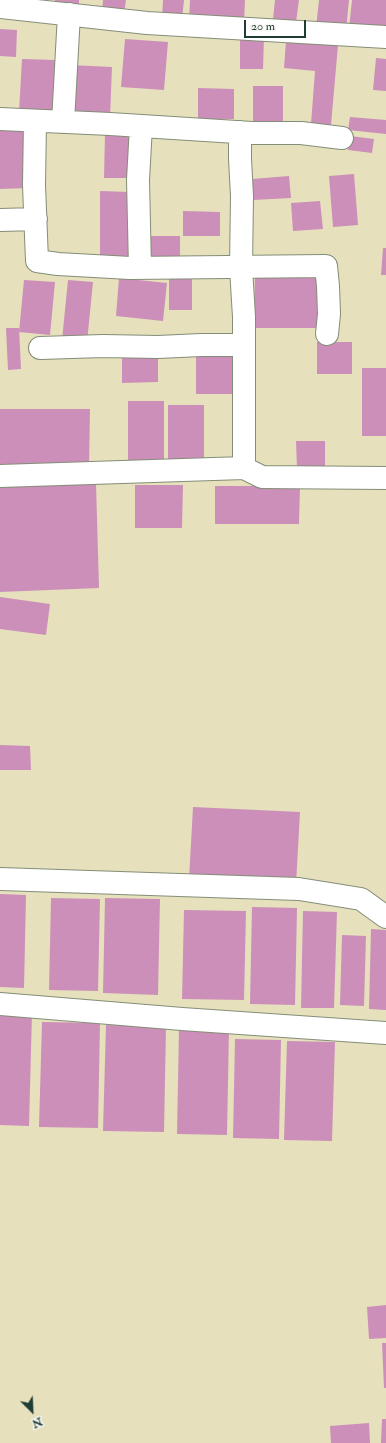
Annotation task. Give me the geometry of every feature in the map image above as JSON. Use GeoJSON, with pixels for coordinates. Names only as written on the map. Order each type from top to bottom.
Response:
{"type":"FeatureCollection","features":[{"type":"Feature","properties":{"kind":"street"},"geometry":{"type":"LineString","coordinates":[[0,7],[146,23],[386,37]]}},
{"type":"Feature","properties":{"kind":"street"},"geometry":{"type":"LineString","coordinates":[[63,122],[69,14]]}},
{"type":"Feature","properties":{"kind":"street"},"geometry":{"type":"LineString","coordinates":[[0,119],[240,132],[301,132],[342,138]]}},
{"type":"Feature","properties":{"kind":"street"},"geometry":{"type":"LineString","coordinates":[[35,121],[34,185],[37,261],[58,264],[140,268],[242,268],[302,265],[326,266],[329,314],[327,334]]}},
{"type":"Feature","properties":{"kind":"street"},"geometry":{"type":"LineString","coordinates":[[140,268],[138,180],[141,126]]}},
{"type":"Feature","properties":{"kind":"street"},"geometry":{"type":"LineString","coordinates":[[240,132],[244,345],[244,468]]}},
{"type":"Feature","properties":{"kind":"street"},"geometry":{"type":"LineString","coordinates":[[0,220],[36,220]]}},
{"type":"Feature","properties":{"kind":"street"},"geometry":{"type":"LineString","coordinates":[[40,348],[244,345]]}},
{"type":"Feature","properties":{"kind":"street"},"geometry":{"type":"LineString","coordinates":[[0,476],[244,468],[262,477],[386,478]]}},
{"type":"Feature","properties":{"kind":"street"},"geometry":{"type":"LineString","coordinates":[[0,878],[299,890],[361,899],[386,917]]}},
{"type":"Feature","properties":{"kind":"street"},"geometry":{"type":"LineString","coordinates":[[0,1004],[182,1019],[386,1033]]}},
{"type":"Feature","properties":{"kind":"building"},"geometry":{"type":"Polygon","coordinates":[[[55,0],[79,0],[79,5],[55,4],[55,0]]]}},
{"type":"Feature","properties":{"kind":"building"},"geometry":{"type":"Polygon","coordinates":[[[103,0],[126,0],[124,14],[102,12],[103,0]]]}},
{"type":"Feature","properties":{"kind":"building"},"geometry":{"type":"Polygon","coordinates":[[[163,0],[184,0],[182,19],[162,18],[163,0]]]}},
{"type":"Feature","properties":{"kind":"building"},"geometry":{"type":"Polygon","coordinates":[[[190,0],[245,0],[244,22],[189,21],[190,0]]]}},
{"type":"Feature","properties":{"kind":"building"},"geometry":{"type":"Polygon","coordinates":[[[275,0],[299,0],[295,30],[272,28],[275,0]]]}},
{"type":"Feature","properties":{"kind":"building"},"geometry":{"type":"Polygon","coordinates":[[[319,0],[349,0],[346,31],[316,28],[319,0]]]}},
{"type":"Feature","properties":{"kind":"building"},"geometry":{"type":"Polygon","coordinates":[[[352,0],[386,0],[386,32],[349,28],[352,0]]]}},
{"type":"Feature","properties":{"kind":"building"},"geometry":{"type":"Polygon","coordinates":[[[0,29],[17,30],[16,57],[0,56],[0,29]]]}},
{"type":"Feature","properties":{"kind":"building"},"geometry":{"type":"Polygon","coordinates":[[[240,36],[264,37],[263,69],[240,69],[240,36]]]}},
{"type":"Feature","properties":{"kind":"building"},"geometry":{"type":"Polygon","coordinates":[[[125,39],[168,42],[164,90],[121,87],[125,39]]]}},
{"type":"Feature","properties":{"kind":"building"},"geometry":{"type":"Polygon","coordinates":[[[286,41],[338,45],[331,125],[311,124],[315,71],[284,68],[286,41]]]}},
{"type":"Feature","properties":{"kind":"building"},"geometry":{"type":"Polygon","coordinates":[[[376,58],[386,59],[386,91],[373,90],[376,58]]]}},
{"type":"Feature","properties":{"kind":"building"},"geometry":{"type":"Polygon","coordinates":[[[22,59],[56,60],[54,113],[19,112],[22,59]]]}},
{"type":"Feature","properties":{"kind":"building"},"geometry":{"type":"Polygon","coordinates":[[[70,65],[112,67],[110,118],[68,117],[70,65]]]}},
{"type":"Feature","properties":{"kind":"building"},"geometry":{"type":"Polygon","coordinates":[[[253,86],[283,86],[283,122],[253,121],[253,86]]]}},
{"type":"Feature","properties":{"kind":"building"},"geometry":{"type":"Polygon","coordinates":[[[198,88],[234,89],[234,119],[198,119],[198,88]]]}},
{"type":"Feature","properties":{"kind":"building"},"geometry":{"type":"Polygon","coordinates":[[[350,117],[386,120],[386,134],[348,130],[350,117]]]}},
{"type":"Feature","properties":{"kind":"building"},"geometry":{"type":"Polygon","coordinates":[[[26,126],[28,188],[0,189],[0,127],[26,126]]]}},
{"type":"Feature","properties":{"kind":"building"},"geometry":{"type":"Polygon","coordinates":[[[105,133],[134,133],[133,178],[104,178],[105,133]]]}},
{"type":"Feature","properties":{"kind":"building"},"geometry":{"type":"Polygon","coordinates":[[[350,136],[374,139],[372,153],[348,150],[350,136]]]}},
{"type":"Feature","properties":{"kind":"building"},"geometry":{"type":"Polygon","coordinates":[[[354,174],[358,225],[333,227],[329,176],[354,174]]]}},
{"type":"Feature","properties":{"kind":"building"},"geometry":{"type":"Polygon","coordinates":[[[289,176],[291,198],[253,200],[252,179],[289,176]]]}},
{"type":"Feature","properties":{"kind":"building"},"geometry":{"type":"Polygon","coordinates":[[[100,191],[130,192],[129,262],[100,262],[100,191]]]}},
{"type":"Feature","properties":{"kind":"building"},"geometry":{"type":"Polygon","coordinates":[[[320,201],[323,229],[293,231],[291,203],[320,201]]]}},
{"type":"Feature","properties":{"kind":"building"},"geometry":{"type":"Polygon","coordinates":[[[183,211],[220,212],[220,236],[183,236],[183,211]]]}},
{"type":"Feature","properties":{"kind":"building"},"geometry":{"type":"Polygon","coordinates":[[[145,236],[180,236],[180,262],[145,262],[145,236]]]}},
{"type":"Feature","properties":{"kind":"building"},"geometry":{"type":"Polygon","coordinates":[[[383,248],[386,248],[386,275],[381,275],[383,248]]]}},
{"type":"Feature","properties":{"kind":"building"},"geometry":{"type":"Polygon","coordinates":[[[255,271],[321,271],[320,328],[254,328],[255,271]]]}},
{"type":"Feature","properties":{"kind":"building"},"geometry":{"type":"Polygon","coordinates":[[[192,277],[192,310],[169,310],[169,278],[192,277]]]}},
{"type":"Feature","properties":{"kind":"building"},"geometry":{"type":"Polygon","coordinates":[[[119,278],[167,283],[163,321],[116,316],[119,278]]]}},
{"type":"Feature","properties":{"kind":"building"},"geometry":{"type":"Polygon","coordinates":[[[24,280],[55,282],[50,335],[19,332],[24,280]]]}},
{"type":"Feature","properties":{"kind":"building"},"geometry":{"type":"Polygon","coordinates":[[[68,280],[93,282],[87,342],[62,340],[68,280]]]}},
{"type":"Feature","properties":{"kind":"building"},"geometry":{"type":"Polygon","coordinates":[[[6,328],[19,328],[21,369],[8,370],[6,328]]]}},
{"type":"Feature","properties":{"kind":"building"},"geometry":{"type":"Polygon","coordinates":[[[317,342],[352,342],[352,374],[317,374],[317,342]]]}},
{"type":"Feature","properties":{"kind":"building"},"geometry":{"type":"Polygon","coordinates":[[[122,347],[158,347],[158,382],[122,383],[122,347]]]}},
{"type":"Feature","properties":{"kind":"building"},"geometry":{"type":"Polygon","coordinates":[[[196,356],[236,356],[236,394],[196,394],[196,356]]]}},
{"type":"Feature","properties":{"kind":"building"},"geometry":{"type":"Polygon","coordinates":[[[362,368],[386,368],[386,436],[362,436],[362,368]]]}},
{"type":"Feature","properties":{"kind":"building"},"geometry":{"type":"Polygon","coordinates":[[[128,401],[164,401],[164,463],[128,463],[128,401]]]}},
{"type":"Feature","properties":{"kind":"building"},"geometry":{"type":"Polygon","coordinates":[[[168,405],[204,405],[204,461],[168,462],[168,405]]]}},
{"type":"Feature","properties":{"kind":"building"},"geometry":{"type":"Polygon","coordinates":[[[0,409],[90,409],[89,466],[0,466],[0,409]]]}},
{"type":"Feature","properties":{"kind":"building"},"geometry":{"type":"Polygon","coordinates":[[[296,441],[325,441],[325,469],[297,469],[296,441]]]}},
{"type":"Feature","properties":{"kind":"building"},"geometry":{"type":"Polygon","coordinates":[[[96,483],[99,588],[0,592],[0,486],[96,483]]]}},
{"type":"Feature","properties":{"kind":"building"},"geometry":{"type":"Polygon","coordinates":[[[135,485],[183,485],[182,528],[135,528],[135,485]]]}},
{"type":"Feature","properties":{"kind":"building"},"geometry":{"type":"Polygon","coordinates":[[[215,486],[300,486],[299,524],[215,524],[215,486]]]}},
{"type":"Feature","properties":{"kind":"building"},"geometry":{"type":"Polygon","coordinates":[[[0,597],[50,604],[46,635],[0,629],[0,597]]]}},
{"type":"Feature","properties":{"kind":"building"},"geometry":{"type":"Polygon","coordinates":[[[0,745],[30,746],[31,770],[0,770],[0,745]]]}},
{"type":"Feature","properties":{"kind":"building"},"geometry":{"type":"Polygon","coordinates":[[[193,807],[300,812],[296,884],[189,879],[193,807]]]}},
{"type":"Feature","properties":{"kind":"building"},"geometry":{"type":"Polygon","coordinates":[[[0,894],[26,895],[24,988],[0,987],[0,894]]]}},
{"type":"Feature","properties":{"kind":"building"},"geometry":{"type":"Polygon","coordinates":[[[51,898],[100,899],[98,991],[49,990],[51,898]]]}},
{"type":"Feature","properties":{"kind":"building"},"geometry":{"type":"Polygon","coordinates":[[[105,898],[160,899],[158,995],[103,993],[105,898]]]}},
{"type":"Feature","properties":{"kind":"building"},"geometry":{"type":"Polygon","coordinates":[[[252,907],[297,908],[295,1005],[250,1004],[252,907]]]}},
{"type":"Feature","properties":{"kind":"building"},"geometry":{"type":"Polygon","coordinates":[[[184,910],[246,911],[244,1000],[182,999],[184,910]]]}},
{"type":"Feature","properties":{"kind":"building"},"geometry":{"type":"Polygon","coordinates":[[[303,911],[337,912],[334,1008],[301,1008],[303,911]]]}},
{"type":"Feature","properties":{"kind":"building"},"geometry":{"type":"Polygon","coordinates":[[[371,929],[386,930],[386,1010],[369,1009],[371,929]]]}},
{"type":"Feature","properties":{"kind":"building"},"geometry":{"type":"Polygon","coordinates":[[[342,935],[366,936],[364,1006],[340,1005],[342,935]]]}},
{"type":"Feature","properties":{"kind":"building"},"geometry":{"type":"Polygon","coordinates":[[[0,1012],[32,1012],[29,1126],[0,1125],[0,1012]]]}},
{"type":"Feature","properties":{"kind":"building"},"geometry":{"type":"Polygon","coordinates":[[[42,1022],[100,1023],[98,1128],[39,1127],[42,1022]]]}},
{"type":"Feature","properties":{"kind":"building"},"geometry":{"type":"Polygon","coordinates":[[[106,1025],[166,1026],[164,1132],[103,1131],[106,1025]]]}},
{"type":"Feature","properties":{"kind":"building"},"geometry":{"type":"Polygon","coordinates":[[[179,1028],[229,1029],[227,1135],[177,1134],[179,1028]]]}},
{"type":"Feature","properties":{"kind":"building"},"geometry":{"type":"Polygon","coordinates":[[[235,1039],[281,1040],[279,1139],[233,1138],[235,1039]]]}},
{"type":"Feature","properties":{"kind":"building"},"geometry":{"type":"Polygon","coordinates":[[[287,1041],[335,1042],[332,1141],[284,1140],[287,1041]]]}},
{"type":"Feature","properties":{"kind":"building"},"geometry":{"type":"Polygon","coordinates":[[[386,1305],[386,1338],[369,1339],[367,1307],[386,1305]]]}},
{"type":"Feature","properties":{"kind":"building"},"geometry":{"type":"Polygon","coordinates":[[[382,1343],[386,1343],[386,1388],[384,1388],[382,1343]]]}},
{"type":"Feature","properties":{"kind":"building"},"geometry":{"type":"Polygon","coordinates":[[[382,1419],[386,1419],[386,1443],[381,1443],[382,1419]]]}},
{"type":"Feature","properties":{"kind":"building"},"geometry":{"type":"Polygon","coordinates":[[[369,1423],[370,1443],[331,1443],[330,1426],[369,1423]]]}}]}
